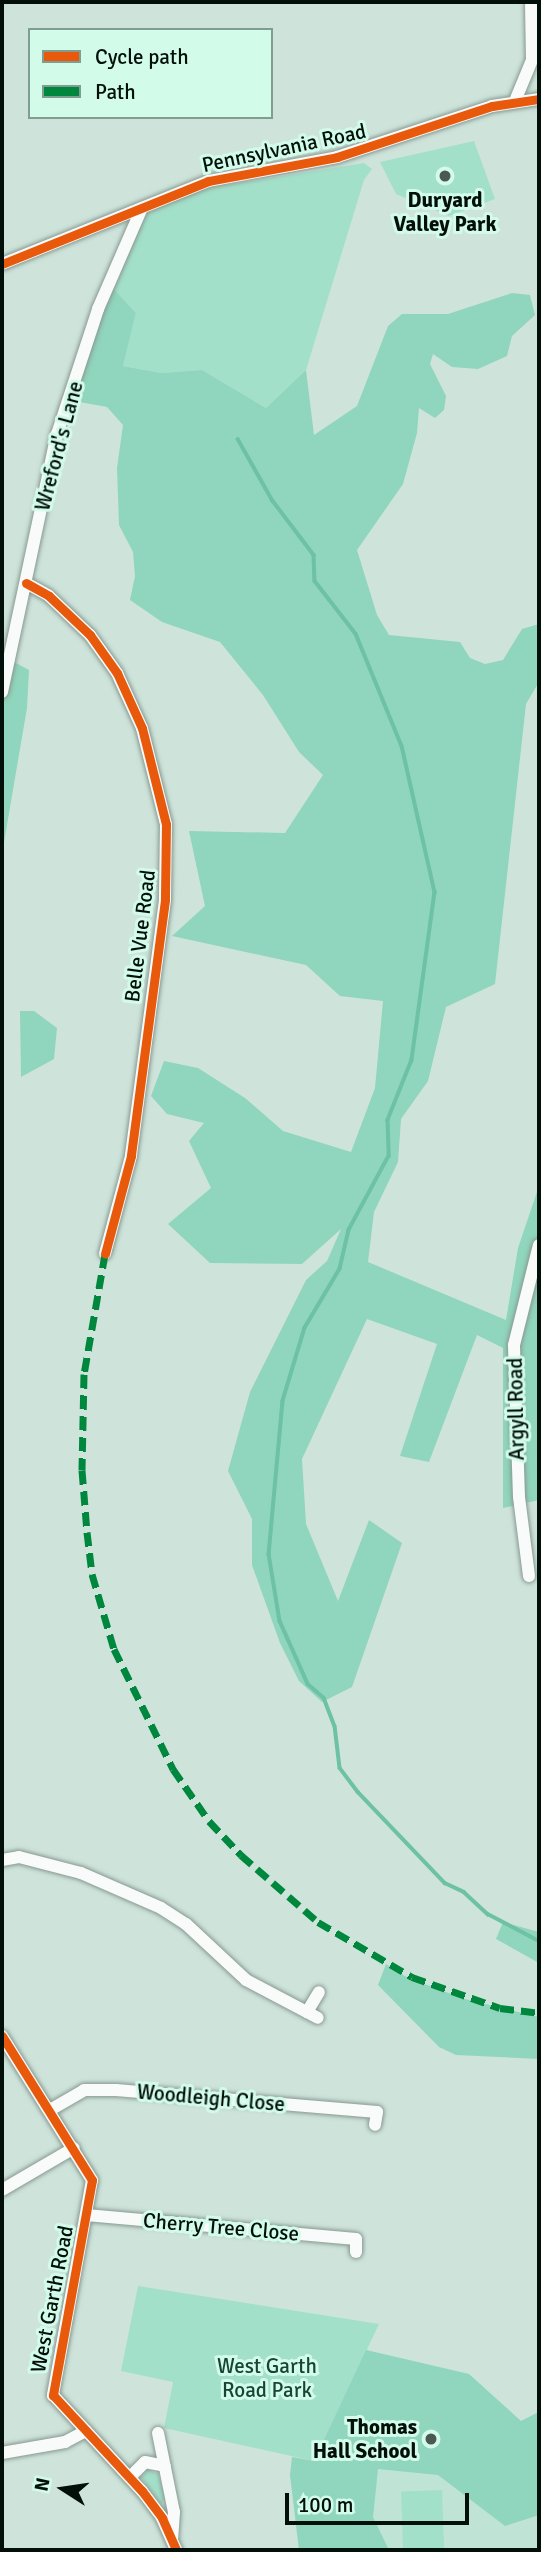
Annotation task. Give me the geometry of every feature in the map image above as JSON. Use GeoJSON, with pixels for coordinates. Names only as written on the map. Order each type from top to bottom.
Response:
{"type":"FeatureCollection","features":[{"type":"Feature","properties":{"kind":"street"},"geometry":{"type":"LineString","coordinates":[[515,101],[532,60],[531,5]]}},
{"type":"Feature","properties":{"kind":"street","name":"Pennsylvania Road"},"geometry":{"type":"LineString","coordinates":[[2,264],[208,181],[337,157],[515,101],[539,99]]}},
{"type":"Feature","properties":{"kind":"street","name":"Wreford's Lane"},"geometry":{"type":"LineString","coordinates":[[2,692],[57,434],[98,309],[142,208]]}},
{"type":"Feature","properties":{"kind":"street","name":"Belle Vue Road"},"geometry":{"type":"LineString","coordinates":[[26,583],[49,596],[90,635],[117,674],[142,728],[166,824],[165,901],[132,1144],[105,1254]]}},
{"type":"Feature","properties":{"kind":"street","name":"Argyll Road"},"geometry":{"type":"LineString","coordinates":[[529,1576],[519,1497],[514,1345],[539,1245]]}},
{"type":"Feature","properties":{"kind":"street"},"geometry":{"type":"LineString","coordinates":[[2,1860],[19,1857],[81,1873],[161,1908],[186,1924],[246,1980],[312,2015],[318,1992]]}},
{"type":"Feature","properties":{"kind":"street","name":"West Garth Road"},"geometry":{"type":"LineString","coordinates":[[2,2036],[51,2110],[92,2180],[53,2395],[130,2477],[174,2544]]}},
{"type":"Feature","properties":{"kind":"street","name":"Woodleigh Close"},"geometry":{"type":"LineString","coordinates":[[51,2110],[92,2089],[377,2113]]}},
{"type":"Feature","properties":{"kind":"street"},"geometry":{"type":"LineString","coordinates":[[2,2190],[74,2148]]}},
{"type":"Feature","properties":{"kind":"street","name":"Cherry Tree Close"},"geometry":{"type":"LineString","coordinates":[[86,2215],[356,2240]]}},
{"type":"Feature","properties":{"kind":"street"},"geometry":{"type":"LineString","coordinates":[[2,2453],[65,2442],[86,2431]]}},
{"type":"Feature","properties":{"kind":"street","name":"West Garth Road"},"geometry":{"type":"LineString","coordinates":[[158,2433],[174,2512],[174,2544]]}},
{"type":"Feature","properties":{"kind":"street"},"geometry":{"type":"LineString","coordinates":[[130,2477],[145,2462],[165,2466]]}},
{"type":"Feature","properties":{"kind":"shaded area","name":"Thomas Hall School"},"geometry":{"type":"Polygon","coordinates":[[[366,2350],[469,2374],[521,2421],[539,2412],[539,2550],[299,2550],[290,2475],[292,2457],[314,2461],[366,2350]]]}},
{"type":"Feature","properties":{"kind":"green space"},"geometry":{"type":"Polygon","coordinates":[[[474,141],[495,199],[449,216],[396,194],[380,162],[474,141]]]}},
{"type":"Feature","properties":{"kind":"green space"},"geometry":{"type":"Polygon","coordinates":[[[364,163],[372,169],[364,180],[306,370],[266,408],[202,370],[161,373],[123,366],[136,313],[111,286],[143,215],[203,189],[364,163]]]}},
{"type":"Feature","properties":{"kind":"green space"},"geometry":{"type":"Polygon","coordinates":[[[111,286],[136,313],[123,366],[161,373],[202,370],[266,408],[306,370],[314,435],[357,406],[388,326],[402,314],[448,314],[512,293],[530,295],[535,315],[512,336],[507,356],[478,369],[452,367],[433,354],[430,364],[446,396],[444,410],[435,418],[419,408],[417,433],[403,484],[357,550],[377,615],[389,635],[460,642],[470,658],[485,664],[503,660],[522,629],[539,624],[539,682],[526,704],[495,984],[446,1007],[428,1081],[401,1119],[398,1162],[374,1212],[368,1262],[506,1320],[518,1248],[539,1186],[539,1500],[503,1508],[503,1348],[477,1335],[429,1462],[400,1456],[437,1344],[367,1319],[302,1459],[306,1524],[338,1601],[369,1520],[402,1543],[352,1687],[322,1702],[299,1681],[280,1643],[252,1565],[252,1519],[228,1471],[250,1392],[306,1280],[327,1261],[341,1229],[302,1264],[210,1263],[168,1224],[211,1188],[189,1141],[204,1123],[167,1114],[151,1096],[164,1061],[198,1068],[245,1098],[283,1131],[351,1152],[375,1088],[383,1001],[340,996],[306,965],[172,936],[205,906],[189,831],[285,833],[323,775],[299,752],[263,695],[220,642],[162,622],[130,600],[135,576],[133,552],[119,525],[117,468],[123,425],[107,407],[74,401],[111,286]]]}},
{"type":"Feature","properties":{"kind":"green space"},"geometry":{"type":"Polygon","coordinates":[[[14,662],[29,670],[27,708],[2,854],[2,704],[14,662]]]}},
{"type":"Feature","properties":{"kind":"green space"},"geometry":{"type":"Polygon","coordinates":[[[20,1011],[34,1011],[57,1028],[54,1059],[21,1077],[20,1011]]]}},
{"type":"Feature","properties":{"kind":"green space"},"geometry":{"type":"Polygon","coordinates":[[[503,1922],[539,1932],[539,1963],[496,1939],[503,1922]]]}},
{"type":"Feature","properties":{"kind":"green space"},"geometry":{"type":"Polygon","coordinates":[[[386,1964],[408,1978],[465,1999],[539,2017],[539,2059],[456,2055],[439,2047],[378,1985],[386,1964]]]}},
{"type":"Feature","properties":{"kind":"green space","name":"West Garth Road Park"},"geometry":{"type":"Polygon","coordinates":[[[138,2286],[379,2324],[314,2461],[164,2428],[173,2382],[121,2371],[138,2286]]]}},
{"type":"Feature","properties":{"kind":"green space","name":"Thomas Hall School"},"geometry":{"type":"Polygon","coordinates":[[[366,2350],[469,2374],[521,2421],[539,2412],[539,2515],[505,2526],[438,2475],[378,2469],[373,2517],[389,2550],[299,2550],[290,2475],[292,2457],[314,2461],[366,2350]]]}},
{"type":"Feature","properties":{"kind":"green space"},"geometry":{"type":"Polygon","coordinates":[[[148,2470],[158,2474],[166,2499],[161,2504],[141,2477],[148,2470]]]}},
{"type":"Feature","properties":{"kind":"green space"},"geometry":{"type":"Polygon","coordinates":[[[442,2490],[444,2550],[403,2550],[401,2491],[442,2490]]]}},
{"type":"Feature","properties":{"kind":"waterway"},"geometry":{"type":"LineString","coordinates":[[238,439],[273,501],[314,555],[315,581],[356,634],[402,746],[435,892],[412,1060],[388,1120],[389,1156],[349,1230],[340,1269],[305,1328],[283,1401],[269,1554],[280,1621],[308,1684],[324,1698],[335,1726],[340,1768],[358,1792],[445,1883],[464,1892],[488,1914],[539,1941]]}},
{"type":"Feature","properties":{"kind":"marked path"},"geometry":{"type":"LineString","coordinates":[[105,1254],[84,1374],[82,1470],[92,1574],[114,1649],[173,1769],[209,1821],[241,1855],[318,1922],[412,1977],[500,2008],[539,2013]]}},
{"type":"Feature","properties":{"kind":"cycle path"},"geometry":{"type":"LineString","coordinates":[[2,264],[208,181],[337,157],[492,106],[539,99]]}},
{"type":"Feature","properties":{"kind":"cycle path"},"geometry":{"type":"LineString","coordinates":[[26,583],[49,596],[90,635],[117,673],[142,728],[166,824],[165,900],[131,1156],[105,1254]]}},
{"type":"Feature","properties":{"kind":"cycle path"},"geometry":{"type":"LineString","coordinates":[[2,2036],[92,2180],[53,2395],[142,2491],[162,2518],[176,2550]]}},
{"type":"Feature","properties":{"kind":"place","name":"Duryard Valley Park"},"geometry":{"type":"Point","coordinates":[445,176]}},
{"type":"Feature","properties":{"kind":"place","name":"Thomas Hall School"},"geometry":{"type":"Point","coordinates":[431,2439]}}]}
